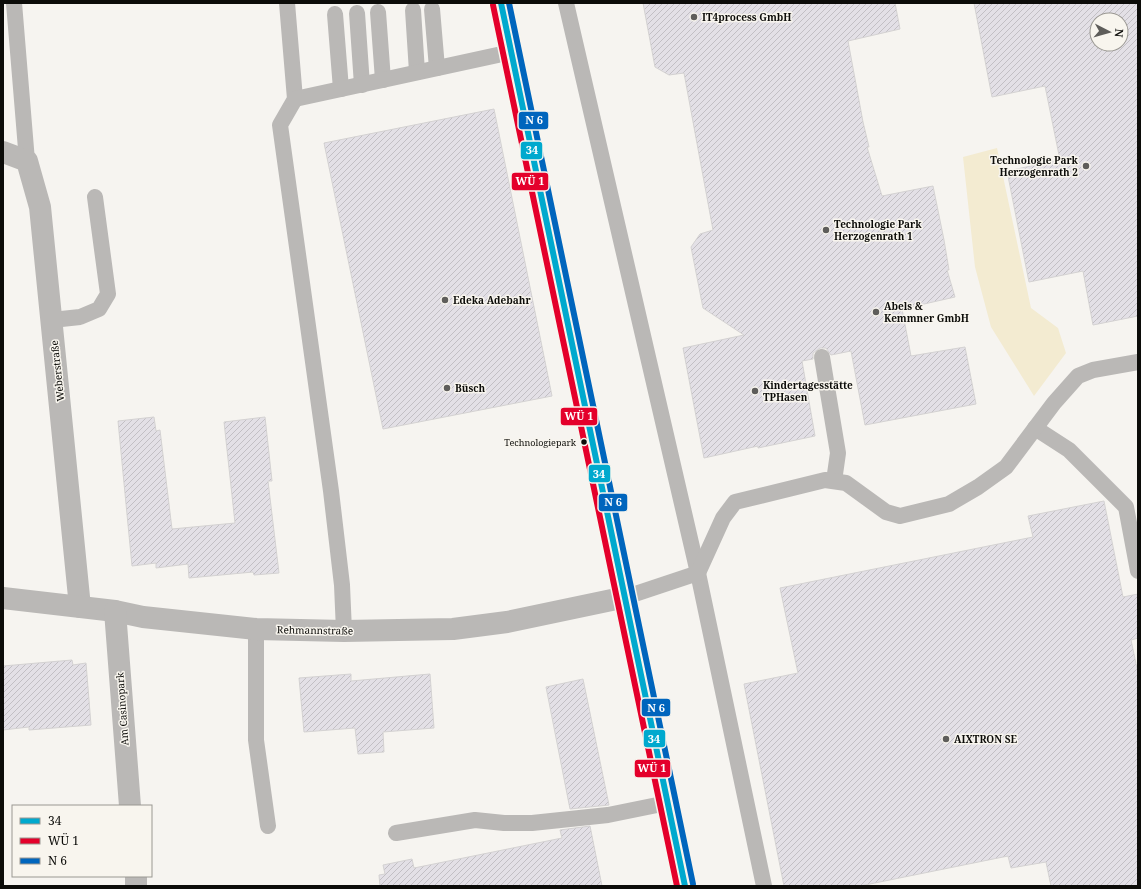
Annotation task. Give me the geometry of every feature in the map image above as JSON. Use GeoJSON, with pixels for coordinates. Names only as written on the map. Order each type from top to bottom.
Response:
{"type":"FeatureCollection","features":[{"type":"Feature","properties":{"kind":"street"},"geometry":{"type":"LineString","coordinates":[[501,3],[685,886]]}},
{"type":"Feature","properties":{"kind":"street"},"geometry":{"type":"LineString","coordinates":[[3,152],[27,161]]}},
{"type":"Feature","properties":{"kind":"street","name":"Weberstraße"},"geometry":{"type":"LineString","coordinates":[[27,161],[40,207],[80,607]]}},
{"type":"Feature","properties":{"kind":"street","name":"Rehmannstraße"},"geometry":{"type":"LineString","coordinates":[[3,598],[115,611],[143,617],[256,629],[344,631],[454,629],[507,622],[626,597]]}},
{"type":"Feature","properties":{"kind":"street","name":"Am Casinopark"},"geometry":{"type":"LineString","coordinates":[[115,611],[130,805]]}},
{"type":"Feature","properties":{"kind":"lane"},"geometry":{"type":"LineString","coordinates":[[14,3],[27,161]]}},
{"type":"Feature","properties":{"kind":"lane"},"geometry":{"type":"LineString","coordinates":[[287,3],[295,99],[280,125],[331,491],[342,585],[344,631]]}},
{"type":"Feature","properties":{"kind":"lane"},"geometry":{"type":"LineString","coordinates":[[566,3],[698,573],[764,886]]}},
{"type":"Feature","properties":{"kind":"lane"},"geometry":{"type":"LineString","coordinates":[[432,8],[437,68]]}},
{"type":"Feature","properties":{"kind":"lane"},"geometry":{"type":"LineString","coordinates":[[413,10],[417,72]]}},
{"type":"Feature","properties":{"kind":"lane"},"geometry":{"type":"LineString","coordinates":[[378,12],[383,80]]}},
{"type":"Feature","properties":{"kind":"lane"},"geometry":{"type":"LineString","coordinates":[[357,13],[362,85]]}},
{"type":"Feature","properties":{"kind":"lane"},"geometry":{"type":"LineString","coordinates":[[335,14],[341,89]]}},
{"type":"Feature","properties":{"kind":"lane"},"geometry":{"type":"LineString","coordinates":[[295,99],[511,52]]}},
{"type":"Feature","properties":{"kind":"lane"},"geometry":{"type":"LineString","coordinates":[[52,320],[80,317],[99,309],[108,294],[95,198]]}},
{"type":"Feature","properties":{"kind":"lane"},"geometry":{"type":"LineString","coordinates":[[822,357],[838,453],[834,481]]}},
{"type":"Feature","properties":{"kind":"lane"},"geometry":{"type":"LineString","coordinates":[[626,597],[698,573],[723,518],[735,502],[826,480],[846,483],[886,512],[900,516],[949,504],[978,487],[1006,467],[1054,403],[1078,376],[1093,370],[1138,362]]}},
{"type":"Feature","properties":{"kind":"lane"},"geometry":{"type":"LineString","coordinates":[[1035,428],[1069,450],[1126,507],[1138,571]]}},
{"type":"Feature","properties":{"kind":"lane"},"geometry":{"type":"LineString","coordinates":[[256,629],[256,740],[268,826]]}},
{"type":"Feature","properties":{"kind":"lane"},"geometry":{"type":"LineString","coordinates":[[396,833],[475,820],[504,824],[532,823],[601,816],[667,802]]}},
{"type":"Feature","properties":{"kind":"shaded area"},"geometry":{"type":"Polygon","coordinates":[[[997,148],[1031,308],[1058,328],[1066,353],[1034,396],[991,327],[975,267],[963,157],[997,148]]]}},
{"type":"Feature","properties":{"kind":"building","name":"Technologie Park Herzogenrath 1"},"geometry":{"type":"Polygon","coordinates":[[[643,3],[895,3],[900,29],[848,41],[869,147],[867,147],[882,196],[933,186],[949,270],[947,270],[955,297],[902,309],[911,356],[965,347],[976,404],[865,425],[851,351],[831,355],[826,348],[820,348],[813,353],[813,359],[802,361],[815,436],[758,448],[758,446],[704,458],[683,348],[744,335],[703,308],[691,247],[700,234],[713,230],[684,73],[669,75],[655,67],[643,3]]]}},
{"type":"Feature","properties":{"kind":"building","name":"Technologie Park Herzogenrath 2"},"geometry":{"type":"Polygon","coordinates":[[[974,3],[1138,3],[1138,316],[1093,325],[1083,271],[1029,282],[1007,171],[1060,160],[1045,86],[992,97],[974,3]]]}},
{"type":"Feature","properties":{"kind":"building","name":"Edeka Adebahr"},"geometry":{"type":"Polygon","coordinates":[[[494,109],[552,396],[383,429],[324,143],[494,109]]]}},
{"type":"Feature","properties":{"kind":"building"},"geometry":{"type":"Polygon","coordinates":[[[154,417],[156,431],[160,430],[172,529],[235,523],[224,422],[265,417],[272,481],[268,481],[279,573],[254,575],[253,572],[189,578],[188,564],[156,568],[156,563],[132,566],[118,421],[154,417]]]}},
{"type":"Feature","properties":{"kind":"building","name":"AIXTRON SE"},"geometry":{"type":"Polygon","coordinates":[[[1104,501],[1123,597],[1138,594],[1138,638],[1131,640],[1138,673],[1138,886],[1051,886],[1046,862],[1011,868],[1008,856],[860,886],[784,886],[744,684],[798,673],[780,588],[1033,537],[1028,516],[1104,501]]]}},
{"type":"Feature","properties":{"kind":"building"},"geometry":{"type":"Polygon","coordinates":[[[72,660],[73,665],[86,663],[91,725],[29,730],[29,727],[3,730],[3,666],[72,660]]]}},
{"type":"Feature","properties":{"kind":"building"},"geometry":{"type":"Polygon","coordinates":[[[351,674],[351,681],[430,674],[434,728],[383,732],[384,752],[358,754],[355,728],[304,732],[299,678],[351,674]]]}},
{"type":"Feature","properties":{"kind":"building"},"geometry":{"type":"Polygon","coordinates":[[[583,679],[609,805],[570,809],[546,687],[583,679]]]}},
{"type":"Feature","properties":{"kind":"building"},"geometry":{"type":"Polygon","coordinates":[[[590,826],[602,886],[380,886],[379,875],[385,874],[383,865],[412,859],[414,868],[562,838],[560,830],[590,826]]]}},
{"type":"Feature","properties":{"kind":"transit line","name":"34"},"geometry":{"type":"LineString","coordinates":[[501,3],[685,886]]}},
{"type":"Feature","properties":{"kind":"transit line"},"geometry":{"type":"LineString","coordinates":[[509,3],[693,884]]}},
{"type":"Feature","properties":{"kind":"transit line"},"geometry":{"type":"LineString","coordinates":[[493,5],[677,886]]}},
{"type":"Feature","properties":{"kind":"place","name":"IT4process GmbH"},"geometry":{"type":"Point","coordinates":[694,17]}},
{"type":"Feature","properties":{"kind":"place","name":"Technologie Park Herzogenrath 2"},"geometry":{"type":"Point","coordinates":[1086,166]}},
{"type":"Feature","properties":{"kind":"place","name":"Technologie Park Herzogenrath 1"},"geometry":{"type":"Point","coordinates":[826,230]}},
{"type":"Feature","properties":{"kind":"place","name":"Edeka Adebahr"},"geometry":{"type":"Point","coordinates":[445,300]}},
{"type":"Feature","properties":{"kind":"place","name":"Abels & Kemmner GmbH"},"geometry":{"type":"Point","coordinates":[876,312]}},
{"type":"Feature","properties":{"kind":"place","name":"Büsch"},"geometry":{"type":"Point","coordinates":[447,388]}},
{"type":"Feature","properties":{"kind":"place","name":"Kindertagesstätte TPHasen"},"geometry":{"type":"Point","coordinates":[755,391]}},
{"type":"Feature","properties":{"kind":"place","name":"Technologiepark"},"geometry":{"type":"Point","coordinates":[584,442]}},
{"type":"Feature","properties":{"kind":"place","name":"AIXTRON SE"},"geometry":{"type":"Point","coordinates":[946,739]}}]}
